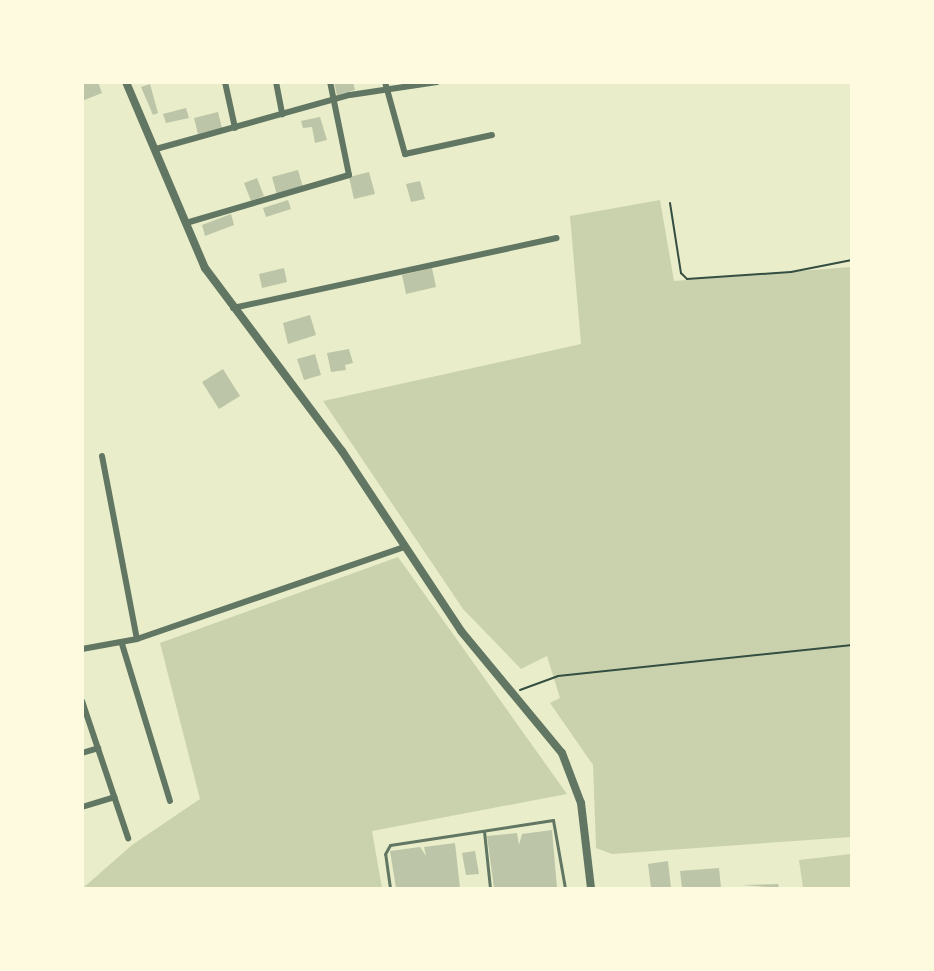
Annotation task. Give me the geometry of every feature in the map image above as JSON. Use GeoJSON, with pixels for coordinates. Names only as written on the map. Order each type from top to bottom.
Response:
{"type":"FeatureCollection","features":[{"type":"Feature","properties":{"kind":"street"},"geometry":{"type":"LineString","coordinates":[[126,82],[205,268],[232,308],[342,451],[402,548],[461,631],[517,692],[562,753],[574,783],[591,888]]}},
{"type":"Feature","properties":{"kind":"street"},"geometry":{"type":"LineString","coordinates":[[225,82],[235,128]]}},
{"type":"Feature","properties":{"kind":"street"},"geometry":{"type":"LineString","coordinates":[[276,82],[282,114]]}},
{"type":"Feature","properties":{"kind":"street"},"geometry":{"type":"LineString","coordinates":[[186,223],[343,181],[349,167],[330,82]]}},
{"type":"Feature","properties":{"kind":"street"},"geometry":{"type":"LineString","coordinates":[[156,149],[386,86],[437,82]]}},
{"type":"Feature","properties":{"kind":"street"},"geometry":{"type":"LineString","coordinates":[[386,86],[405,153],[492,135]]}},
{"type":"Feature","properties":{"kind":"street"},"geometry":{"type":"LineString","coordinates":[[232,308],[557,237]]}},
{"type":"Feature","properties":{"kind":"street"},"geometry":{"type":"LineString","coordinates":[[102,456],[138,639]]}},
{"type":"Feature","properties":{"kind":"street"},"geometry":{"type":"LineString","coordinates":[[82,649],[122,644],[138,639],[402,548]]}},
{"type":"Feature","properties":{"kind":"street"},"geometry":{"type":"LineString","coordinates":[[122,644],[170,801]]}},
{"type":"Feature","properties":{"kind":"street"},"geometry":{"type":"LineString","coordinates":[[82,701],[128,838]]}},
{"type":"Feature","properties":{"kind":"street"},"geometry":{"type":"LineString","coordinates":[[82,753],[98,748]]}},
{"type":"Feature","properties":{"kind":"street"},"geometry":{"type":"LineString","coordinates":[[82,807],[115,798]]}},
{"type":"Feature","properties":{"kind":"lane"},"geometry":{"type":"LineString","coordinates":[[390,888],[386,848],[554,820],[565,888]]}},
{"type":"Feature","properties":{"kind":"lane"},"geometry":{"type":"LineString","coordinates":[[484,831],[490,888]]}},
{"type":"Feature","properties":{"kind":"path"},"geometry":{"type":"LineString","coordinates":[[670,203],[681,273],[687,279],[791,272],[852,260]]}},
{"type":"Feature","properties":{"kind":"path"},"geometry":{"type":"LineString","coordinates":[[517,692],[558,676],[852,645]]}},
{"type":"Feature","properties":{"kind":"green space"},"geometry":{"type":"Polygon","coordinates":[[[660,200],[674,281],[851,267],[851,837],[612,854],[596,848],[593,765],[550,703],[560,698],[547,656],[521,669],[463,609],[323,401],[581,344],[570,216],[660,200]]]}},
{"type":"Feature","properties":{"kind":"green space"},"geometry":{"type":"Polygon","coordinates":[[[398,557],[567,794],[372,831],[382,888],[83,888],[132,845],[200,799],[160,643],[398,557]]]}},
{"type":"Feature","properties":{"kind":"green space"},"geometry":{"type":"Polygon","coordinates":[[[851,854],[851,888],[803,888],[799,860],[851,854]]]}},
{"type":"Feature","properties":{"kind":"building"},"geometry":{"type":"Polygon","coordinates":[[[82,82],[98,82],[102,93],[82,101],[82,82]]]}},
{"type":"Feature","properties":{"kind":"building"},"geometry":{"type":"Polygon","coordinates":[[[334,82],[353,82],[355,90],[337,95],[334,82]]]}},
{"type":"Feature","properties":{"kind":"building"},"geometry":{"type":"Polygon","coordinates":[[[150,84],[158,113],[153,115],[141,87],[150,84]]]}},
{"type":"Feature","properties":{"kind":"building"},"geometry":{"type":"Polygon","coordinates":[[[186,108],[189,118],[166,123],[163,114],[186,108]]]}},
{"type":"Feature","properties":{"kind":"building"},"geometry":{"type":"Polygon","coordinates":[[[218,112],[222,128],[198,134],[194,118],[218,112]]]}},
{"type":"Feature","properties":{"kind":"building"},"geometry":{"type":"Polygon","coordinates":[[[320,117],[327,140],[315,143],[312,127],[303,128],[301,121],[320,117]]]}},
{"type":"Feature","properties":{"kind":"building"},"geometry":{"type":"Polygon","coordinates":[[[298,170],[303,187],[277,195],[272,177],[298,170]]]}},
{"type":"Feature","properties":{"kind":"building"},"geometry":{"type":"Polygon","coordinates":[[[369,172],[375,194],[354,199],[349,177],[369,172]]]}},
{"type":"Feature","properties":{"kind":"building"},"geometry":{"type":"Polygon","coordinates":[[[257,178],[264,196],[251,201],[244,183],[257,178]]]}},
{"type":"Feature","properties":{"kind":"building"},"geometry":{"type":"Polygon","coordinates":[[[420,181],[425,199],[411,202],[406,184],[420,181]]]}},
{"type":"Feature","properties":{"kind":"building"},"geometry":{"type":"Polygon","coordinates":[[[288,200],[291,209],[266,217],[263,208],[288,200]]]}},
{"type":"Feature","properties":{"kind":"building"},"geometry":{"type":"Polygon","coordinates":[[[231,214],[234,225],[205,236],[202,225],[231,214]]]}},
{"type":"Feature","properties":{"kind":"building"},"geometry":{"type":"Polygon","coordinates":[[[284,268],[287,282],[262,288],[259,274],[284,268]]]}},
{"type":"Feature","properties":{"kind":"building"},"geometry":{"type":"Polygon","coordinates":[[[432,268],[436,287],[406,294],[402,275],[432,268]]]}},
{"type":"Feature","properties":{"kind":"building"},"geometry":{"type":"Polygon","coordinates":[[[310,315],[316,335],[288,344],[283,323],[310,315]]]}},
{"type":"Feature","properties":{"kind":"building"},"geometry":{"type":"Polygon","coordinates":[[[349,349],[353,363],[345,365],[346,370],[331,372],[327,353],[349,349]]]}},
{"type":"Feature","properties":{"kind":"building"},"geometry":{"type":"Polygon","coordinates":[[[315,354],[321,375],[304,380],[297,359],[315,354]]]}},
{"type":"Feature","properties":{"kind":"building"},"geometry":{"type":"Polygon","coordinates":[[[223,369],[240,396],[219,409],[202,382],[223,369]]]}},
{"type":"Feature","properties":{"kind":"building"},"geometry":{"type":"Polygon","coordinates":[[[552,830],[557,888],[494,888],[487,836],[517,833],[519,845],[522,834],[552,830]]]}},
{"type":"Feature","properties":{"kind":"building"},"geometry":{"type":"Polygon","coordinates":[[[455,843],[460,888],[396,888],[390,851],[420,847],[426,856],[424,847],[455,843]]]}},
{"type":"Feature","properties":{"kind":"building"},"geometry":{"type":"Polygon","coordinates":[[[475,851],[479,874],[466,875],[462,853],[475,851]]]}},
{"type":"Feature","properties":{"kind":"building"},"geometry":{"type":"Polygon","coordinates":[[[668,861],[671,888],[651,888],[648,864],[668,861]]]}},
{"type":"Feature","properties":{"kind":"building"},"geometry":{"type":"Polygon","coordinates":[[[719,868],[721,888],[682,888],[680,871],[719,868]]]}},
{"type":"Feature","properties":{"kind":"building"},"geometry":{"type":"Polygon","coordinates":[[[778,884],[779,888],[742,885],[778,884]]]}}]}
